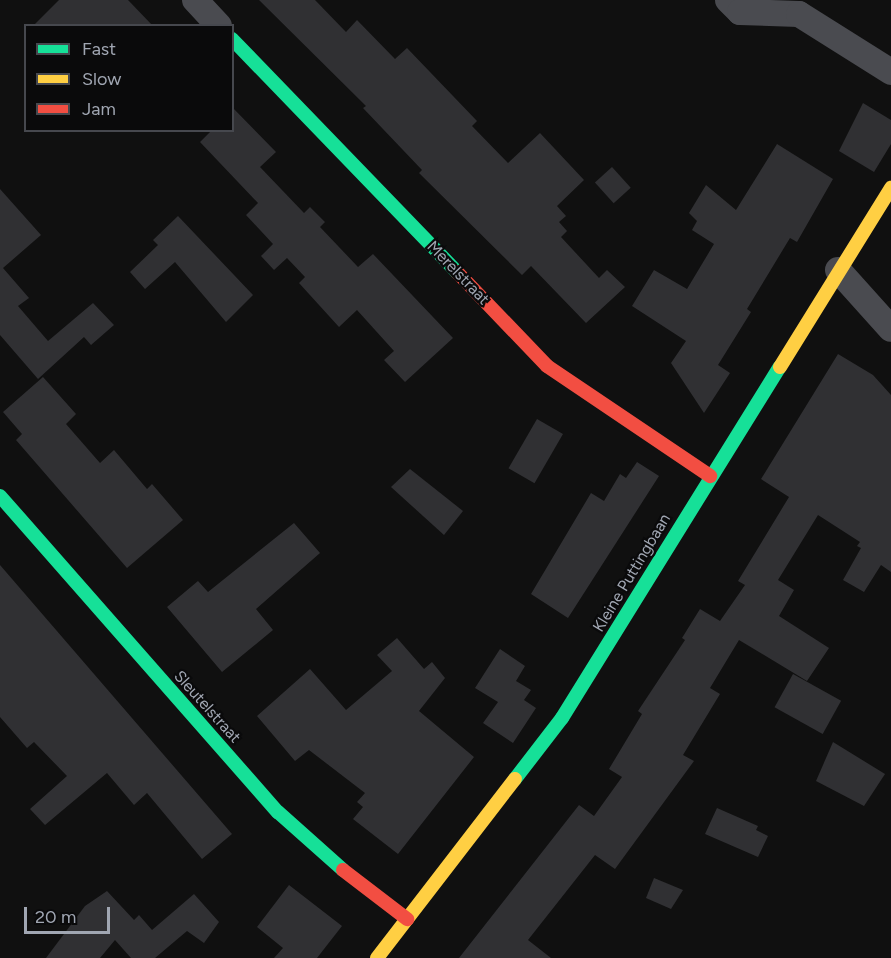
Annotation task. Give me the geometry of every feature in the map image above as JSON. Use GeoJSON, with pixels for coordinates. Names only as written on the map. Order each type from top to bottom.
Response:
{"type":"FeatureCollection","features":[{"type":"Feature","properties":{"kind":"street"},"geometry":{"type":"LineString","coordinates":[[195,0],[217,24]]}},
{"type":"Feature","properties":{"kind":"street"},"geometry":{"type":"LineString","coordinates":[[728,0],[740,12],[799,14],[891,72]]}},
{"type":"Feature","properties":{"kind":"street","name":"Merelstraat"},"geometry":{"type":"LineString","coordinates":[[234,41],[547,366],[710,476]]}},
{"type":"Feature","properties":{"kind":"street","name":"Kleine Puttingbaan"},"geometry":{"type":"LineString","coordinates":[[377,958],[555,727],[891,188]]}},
{"type":"Feature","properties":{"kind":"street"},"geometry":{"type":"LineString","coordinates":[[838,270],[891,329]]}},
{"type":"Feature","properties":{"kind":"street","name":"Sleutelstraat"},"geometry":{"type":"LineString","coordinates":[[0,496],[278,812],[314,848],[407,919]]}},
{"type":"Feature","properties":{"kind":"building"},"geometry":{"type":"Polygon","coordinates":[[[59,0],[128,0],[151,24],[35,24],[59,0]]]}},
{"type":"Feature","properties":{"kind":"building"},"geometry":{"type":"Polygon","coordinates":[[[259,0],[315,0],[346,32],[357,20],[395,59],[407,48],[477,121],[472,126],[508,163],[540,133],[584,180],[557,206],[566,216],[559,222],[567,231],[561,237],[599,278],[607,270],[625,287],[586,323],[531,266],[522,275],[419,173],[422,170],[363,108],[366,106],[259,0]]]}},
{"type":"Feature","properties":{"kind":"building"},"geometry":{"type":"Polygon","coordinates":[[[863,103],[891,120],[891,144],[874,172],[839,151],[863,103]]]}},
{"type":"Feature","properties":{"kind":"building"},"geometry":{"type":"Polygon","coordinates":[[[234,109],[276,152],[260,167],[304,213],[310,207],[325,222],[320,227],[358,267],[373,254],[453,338],[405,382],[384,360],[394,351],[357,310],[339,327],[299,283],[305,277],[287,258],[274,270],[261,256],[273,244],[246,215],[258,203],[200,142],[210,132],[234,132],[234,109]]]}},
{"type":"Feature","properties":{"kind":"building"},"geometry":{"type":"Polygon","coordinates":[[[777,144],[833,179],[797,242],[790,238],[747,309],[751,312],[718,365],[730,373],[704,413],[671,363],[686,341],[632,306],[654,270],[687,289],[714,244],[692,230],[697,221],[689,213],[706,185],[736,210],[777,144]]]}},
{"type":"Feature","properties":{"kind":"building"},"geometry":{"type":"Polygon","coordinates":[[[612,167],[631,188],[614,203],[595,182],[612,167]]]}},
{"type":"Feature","properties":{"kind":"building"},"geometry":{"type":"Polygon","coordinates":[[[0,189],[41,235],[3,268],[29,298],[18,306],[48,341],[93,303],[114,325],[91,345],[84,337],[38,379],[0,335],[0,189]]]}},
{"type":"Feature","properties":{"kind":"building"},"geometry":{"type":"Polygon","coordinates":[[[178,216],[253,295],[226,322],[175,262],[145,289],[130,272],[158,245],[153,240],[178,216]]]}},
{"type":"Feature","properties":{"kind":"building"},"geometry":{"type":"Polygon","coordinates":[[[838,354],[873,375],[891,395],[891,572],[881,565],[864,592],[843,580],[861,548],[857,546],[860,542],[818,515],[778,580],[794,590],[779,616],[829,648],[807,681],[739,640],[710,688],[720,694],[683,755],[694,761],[615,869],[595,855],[528,940],[551,958],[459,958],[579,805],[594,816],[622,777],[609,769],[642,714],[638,711],[685,640],[682,638],[700,609],[720,621],[745,585],[738,581],[789,497],[761,479],[838,354]]]}},
{"type":"Feature","properties":{"kind":"building"},"geometry":{"type":"Polygon","coordinates":[[[43,377],[76,414],[66,424],[100,463],[114,450],[147,489],[152,484],[183,520],[127,568],[16,440],[22,434],[3,412],[43,377]]]}},
{"type":"Feature","properties":{"kind":"building"},"geometry":{"type":"Polygon","coordinates":[[[537,419],[563,434],[534,483],[508,468],[537,419]]]}},
{"type":"Feature","properties":{"kind":"building"},"geometry":{"type":"Polygon","coordinates":[[[637,462],[659,476],[568,618],[531,594],[591,493],[604,501],[620,474],[626,478],[637,462]]]}},
{"type":"Feature","properties":{"kind":"building"},"geometry":{"type":"Polygon","coordinates":[[[410,469],[463,511],[444,535],[391,487],[410,469]]]}},
{"type":"Feature","properties":{"kind":"building"},"geometry":{"type":"Polygon","coordinates":[[[294,523],[320,553],[256,609],[273,630],[222,672],[167,607],[198,581],[208,592],[294,523]]]}},
{"type":"Feature","properties":{"kind":"building"},"geometry":{"type":"Polygon","coordinates":[[[0,565],[232,834],[202,859],[147,793],[134,805],[107,773],[45,825],[30,809],[67,776],[34,742],[27,748],[0,717],[0,565]]]}},
{"type":"Feature","properties":{"kind":"building"},"geometry":{"type":"Polygon","coordinates":[[[397,638],[424,669],[432,662],[445,678],[419,711],[474,757],[398,854],[353,819],[363,807],[357,802],[365,793],[309,750],[295,761],[257,716],[310,669],[346,710],[392,671],[377,655],[397,638]]]}},
{"type":"Feature","properties":{"kind":"building"},"geometry":{"type":"Polygon","coordinates":[[[500,649],[525,666],[516,681],[531,690],[524,700],[536,708],[513,743],[483,723],[498,702],[475,688],[500,649]]]}},
{"type":"Feature","properties":{"kind":"building"},"geometry":{"type":"Polygon","coordinates":[[[793,674],[841,701],[823,734],[775,707],[793,674]]]}},
{"type":"Feature","properties":{"kind":"building"},"geometry":{"type":"Polygon","coordinates":[[[833,742],[885,774],[864,806],[816,781],[833,742]]]}},
{"type":"Feature","properties":{"kind":"building"},"geometry":{"type":"Polygon","coordinates":[[[717,808],[758,826],[756,830],[768,836],[758,857],[705,834],[717,808]]]}},
{"type":"Feature","properties":{"kind":"building"},"geometry":{"type":"Polygon","coordinates":[[[654,878],[683,890],[671,909],[646,898],[654,878]]]}},
{"type":"Feature","properties":{"kind":"building"},"geometry":{"type":"Polygon","coordinates":[[[289,885],[342,926],[317,958],[274,958],[283,948],[257,927],[289,885]]]}},
{"type":"Feature","properties":{"kind":"building"},"geometry":{"type":"Polygon","coordinates":[[[107,891],[134,920],[139,915],[152,930],[194,894],[219,922],[204,943],[187,931],[155,958],[131,958],[115,940],[100,958],[46,958],[85,906],[107,891]]]}},
{"type":"Feature","properties":{"kind":"traffic: fast"},"geometry":{"type":"LineString","coordinates":[[234,41],[457,272]]}},
{"type":"Feature","properties":{"kind":"traffic: fast"},"geometry":{"type":"LineString","coordinates":[[515,779],[562,718],[780,367]]}},
{"type":"Feature","properties":{"kind":"traffic: fast"},"geometry":{"type":"LineString","coordinates":[[0,496],[278,812],[343,870]]}},
{"type":"Feature","properties":{"kind":"traffic: slow"},"geometry":{"type":"LineString","coordinates":[[780,367],[891,188]]}},
{"type":"Feature","properties":{"kind":"traffic: slow"},"geometry":{"type":"LineString","coordinates":[[377,958],[515,779]]}},
{"type":"Feature","properties":{"kind":"traffic: jam"},"geometry":{"type":"LineString","coordinates":[[457,272],[547,366],[710,476]]}},
{"type":"Feature","properties":{"kind":"traffic: jam"},"geometry":{"type":"LineString","coordinates":[[343,870],[407,919]]}}]}
